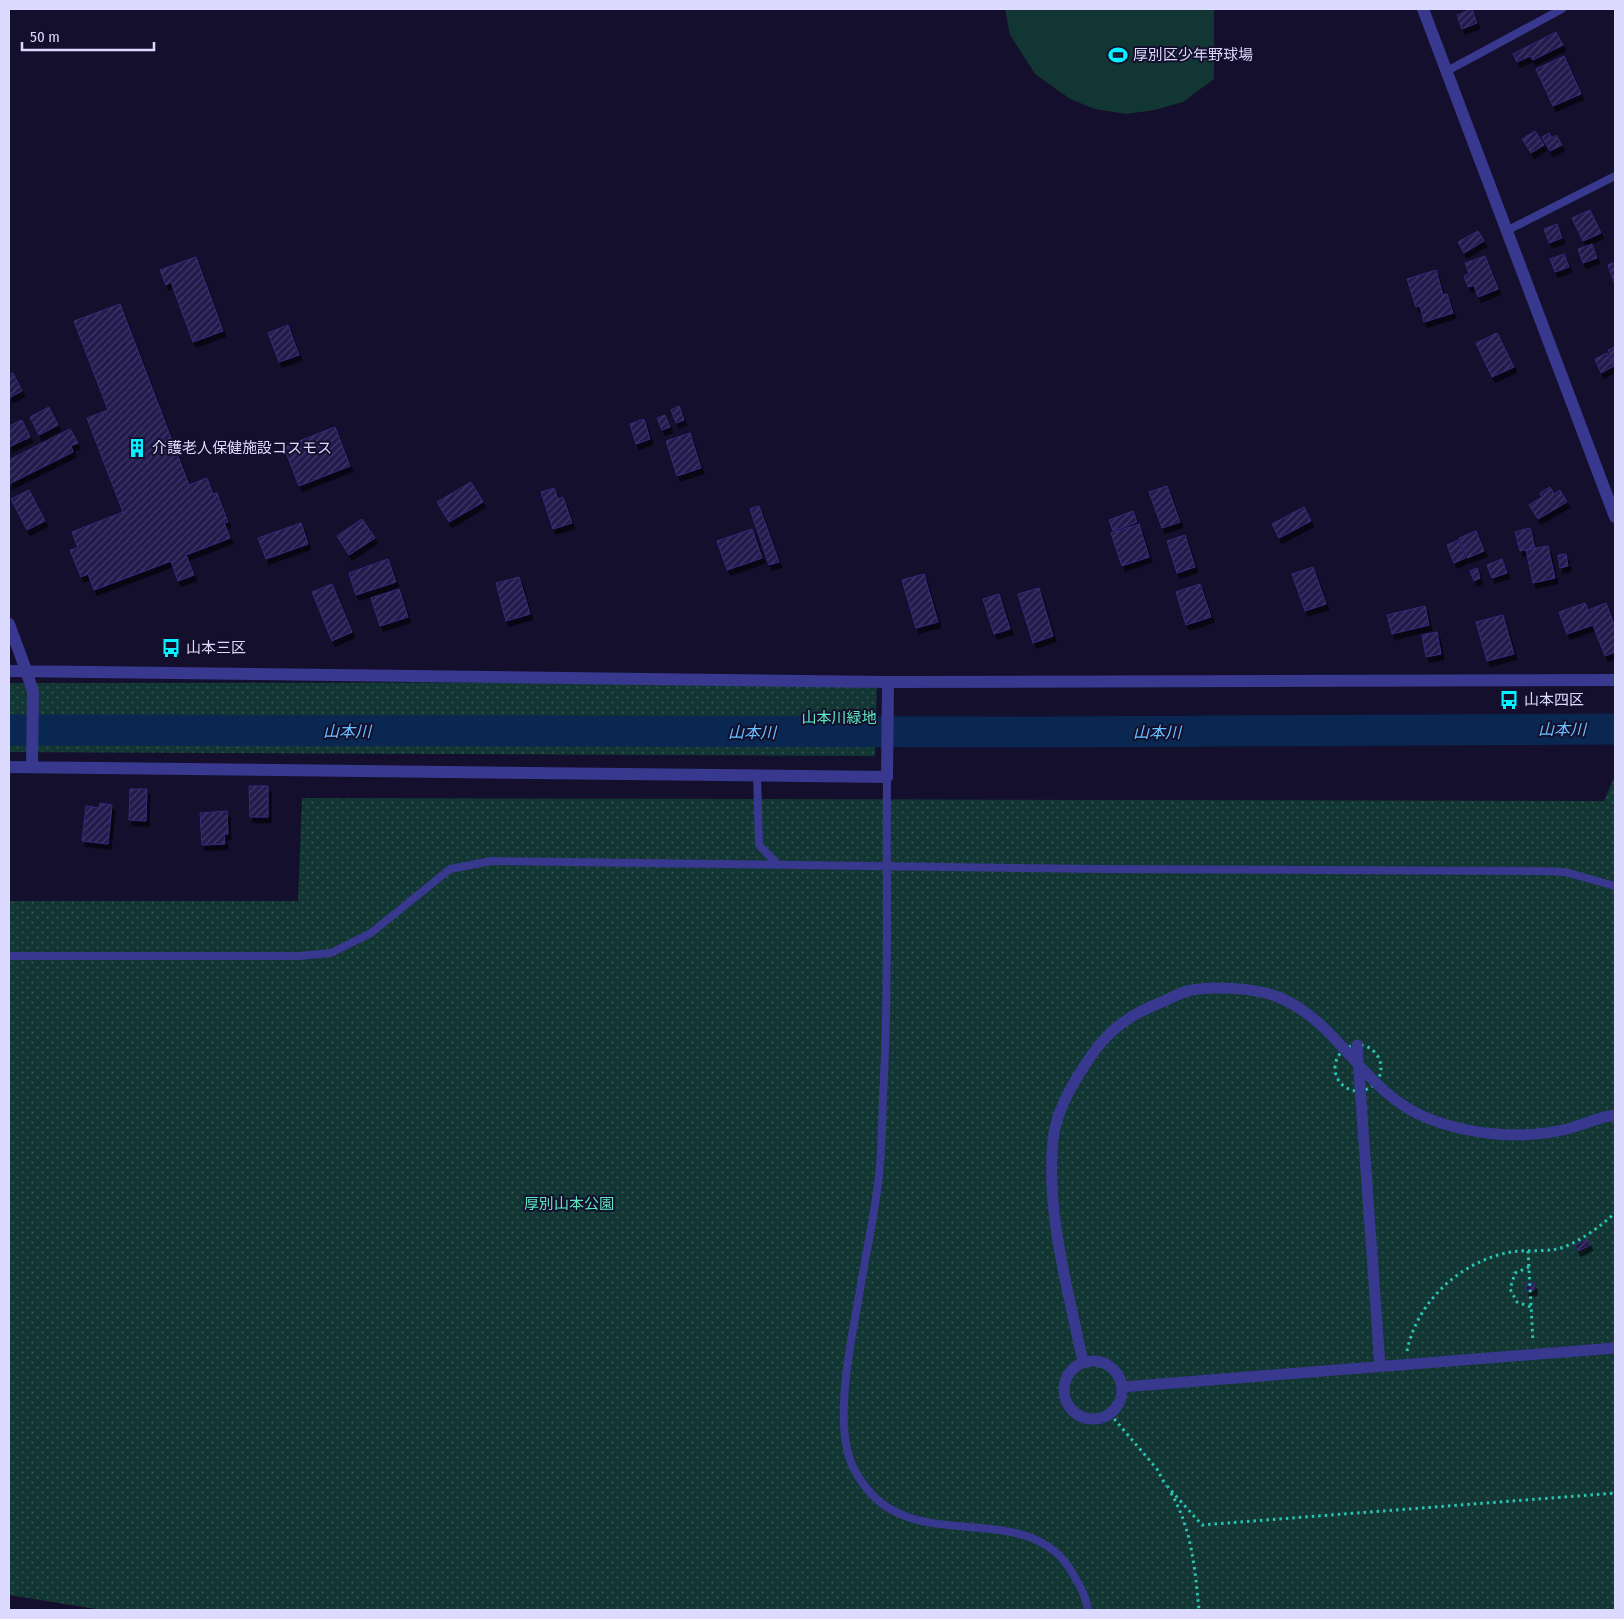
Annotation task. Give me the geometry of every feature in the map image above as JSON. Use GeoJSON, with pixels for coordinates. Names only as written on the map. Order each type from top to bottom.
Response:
{"type":"FeatureCollection","features":[{"type":"Feature","properties":{"kind":"street"},"geometry":{"type":"LineString","coordinates":[[1423,9],[1615,517]]}},
{"type":"Feature","properties":{"kind":"street"},"geometry":{"type":"LineString","coordinates":[[9,624],[33,692],[33,761]]}},
{"type":"Feature","properties":{"kind":"street"},"geometry":{"type":"LineString","coordinates":[[9,671],[888,682],[1615,680]]}},
{"type":"Feature","properties":{"kind":"street"},"geometry":{"type":"LineString","coordinates":[[9,767],[33,761],[886,777],[888,682]]}},
{"type":"Feature","properties":{"kind":"street"},"geometry":{"type":"LineString","coordinates":[[1084,1362],[1061,1262],[1054,1196],[1053,1139],[1064,1098],[1108,1033],[1149,1006],[1188,991],[1230,988],[1282,998],[1306,1013],[1393,1099],[1426,1118],[1490,1135],[1537,1134],[1567,1129],[1601,1117],[1615,1115]]}},
{"type":"Feature","properties":{"kind":"street"},"geometry":{"type":"LineString","coordinates":[[1357,1045],[1380,1366]]}},
{"type":"Feature","properties":{"kind":"street"},"geometry":{"type":"LineString","coordinates":[[1122,1387],[1615,1348]]}},
{"type":"Feature","properties":{"kind":"street"},"geometry":{"type":"LineString","coordinates":[[1100,1361],[1108,1365],[1115,1370],[1122,1387],[1120,1402],[1110,1414],[1096,1419],[1086,1418],[1071,1409],[1064,1393],[1067,1378],[1071,1371],[1084,1362],[1100,1361]]}},
{"type":"Feature","properties":{"kind":"lane"},"geometry":{"type":"LineString","coordinates":[[1447,71],[1562,9]]}},
{"type":"Feature","properties":{"kind":"lane"},"geometry":{"type":"LineString","coordinates":[[1506,231],[1615,176]]}},
{"type":"Feature","properties":{"kind":"lane"},"geometry":{"type":"LineString","coordinates":[[757,776],[759,845],[778,865]]}},
{"type":"Feature","properties":{"kind":"lane"},"geometry":{"type":"LineString","coordinates":[[886,777],[886,1042],[878,1189],[844,1397],[845,1439],[853,1469],[871,1496],[892,1511],[920,1521],[995,1528],[1033,1539],[1056,1551],[1070,1568],[1086,1596],[1088,1610]]}},
{"type":"Feature","properties":{"kind":"lane"},"geometry":{"type":"LineString","coordinates":[[9,956],[298,956],[332,953],[371,933],[450,869],[491,861],[1100,869],[1540,871],[1565,872],[1615,886]]}},
{"type":"Feature","properties":{"kind":"path"},"geometry":{"type":"LineString","coordinates":[[1406,1364],[1413,1331],[1421,1315],[1453,1277],[1482,1262],[1512,1252],[1564,1247],[1594,1230],[1615,1213]]}},
{"type":"Feature","properties":{"kind":"path"},"geometry":{"type":"LineString","coordinates":[[1528,1251],[1534,1355]]}},
{"type":"Feature","properties":{"kind":"path"},"geometry":{"type":"LineString","coordinates":[[1529,1268],[1516,1273],[1510,1288],[1517,1302],[1531,1306]]}},
{"type":"Feature","properties":{"kind":"path"},"geometry":{"type":"LineString","coordinates":[[1110,1414],[1157,1469],[1177,1504],[1193,1556],[1199,1610]]}},
{"type":"Feature","properties":{"kind":"path"},"geometry":{"type":"LineString","coordinates":[[1167,1486],[1202,1525],[1615,1493]]}},
{"type":"Feature","properties":{"kind":"green space","name":"厚別区少年野球場"},"geometry":{"type":"Polygon","coordinates":[[[1005,9],[1214,9],[1214,79],[1183,102],[1155,110],[1126,114],[1095,109],[1070,99],[1035,74],[1010,35],[1005,9]]]}},
{"type":"Feature","properties":{"kind":"green space","name":"山本川緑地"},"geometry":{"type":"Polygon","coordinates":[[[877,682],[875,756],[9,752],[9,683],[877,682]]]}},
{"type":"Feature","properties":{"kind":"green space","name":"厚別山本公園"},"geometry":{"type":"Polygon","coordinates":[[[1615,776],[1615,1610],[102,1610],[9,1595],[9,901],[298,901],[302,798],[1604,801],[1615,776]]]}},
{"type":"Feature","properties":{"kind":"building"},"geometry":{"type":"Polygon","coordinates":[[[1472,9],[1477,23],[1462,29],[1457,15],[1472,9]]]}},
{"type":"Feature","properties":{"kind":"building"},"geometry":{"type":"Polygon","coordinates":[[[1556,32],[1563,45],[1533,60],[1530,56],[1517,62],[1513,54],[1556,32]]]}},
{"type":"Feature","properties":{"kind":"building"},"geometry":{"type":"Polygon","coordinates":[[[1564,56],[1581,94],[1553,106],[1536,69],[1564,56]]]}},
{"type":"Feature","properties":{"kind":"building"},"geometry":{"type":"Polygon","coordinates":[[[1535,131],[1544,145],[1531,153],[1522,139],[1535,131]]]}},
{"type":"Feature","properties":{"kind":"building"},"geometry":{"type":"Polygon","coordinates":[[[1549,133],[1552,138],[1556,135],[1562,145],[1550,151],[1542,137],[1549,133]]]}},
{"type":"Feature","properties":{"kind":"building"},"geometry":{"type":"Polygon","coordinates":[[[1590,210],[1601,233],[1583,241],[1572,218],[1590,210]]]}},
{"type":"Feature","properties":{"kind":"building"},"geometry":{"type":"Polygon","coordinates":[[[1557,224],[1562,238],[1549,243],[1544,229],[1557,224]]]}},
{"type":"Feature","properties":{"kind":"building"},"geometry":{"type":"Polygon","coordinates":[[[1478,231],[1484,241],[1464,253],[1458,242],[1478,231]]]}},
{"type":"Feature","properties":{"kind":"building"},"geometry":{"type":"Polygon","coordinates":[[[1592,244],[1597,258],[1583,263],[1578,249],[1592,244]]]}},
{"type":"Feature","properties":{"kind":"building"},"geometry":{"type":"Polygon","coordinates":[[[1564,254],[1569,267],[1555,272],[1550,259],[1564,254]]]}},
{"type":"Feature","properties":{"kind":"building"},"geometry":{"type":"Polygon","coordinates":[[[1485,256],[1498,289],[1478,297],[1474,285],[1468,287],[1464,276],[1469,274],[1465,263],[1485,256]]]}},
{"type":"Feature","properties":{"kind":"building"},"geometry":{"type":"Polygon","coordinates":[[[196,257],[223,331],[193,342],[171,282],[166,285],[160,270],[196,257]]]}},
{"type":"Feature","properties":{"kind":"building"},"geometry":{"type":"Polygon","coordinates":[[[1615,262],[1615,285],[1608,265],[1615,262]]]}},
{"type":"Feature","properties":{"kind":"building"},"geometry":{"type":"Polygon","coordinates":[[[1436,270],[1443,295],[1447,294],[1453,313],[1424,322],[1420,306],[1416,307],[1407,279],[1436,270]]]}},
{"type":"Feature","properties":{"kind":"building","name":"介護老人保健施設コスモス"},"geometry":{"type":"Polygon","coordinates":[[[120,304],[189,485],[207,478],[213,494],[217,493],[228,522],[224,523],[230,538],[186,555],[194,575],[178,581],[171,561],[94,590],[88,574],[81,577],[70,550],[78,548],[72,532],[123,512],[87,418],[108,410],[74,321],[120,304]]]}},
{"type":"Feature","properties":{"kind":"building"},"geometry":{"type":"Polygon","coordinates":[[[288,325],[299,355],[279,362],[268,333],[288,325]]]}},
{"type":"Feature","properties":{"kind":"building"},"geometry":{"type":"Polygon","coordinates":[[[1497,333],[1514,367],[1492,377],[1476,343],[1497,333]]]}},
{"type":"Feature","properties":{"kind":"building"},"geometry":{"type":"Polygon","coordinates":[[[1615,347],[1615,363],[1614,364],[1608,350],[1615,347]]]}},
{"type":"Feature","properties":{"kind":"building"},"geometry":{"type":"Polygon","coordinates":[[[1607,353],[1614,366],[1601,373],[1595,359],[1607,353]]]}},
{"type":"Feature","properties":{"kind":"building"},"geometry":{"type":"Polygon","coordinates":[[[13,373],[22,391],[9,398],[9,375],[13,373]]]}},
{"type":"Feature","properties":{"kind":"building"},"geometry":{"type":"Polygon","coordinates":[[[679,406],[684,420],[676,423],[671,410],[679,406]]]}},
{"type":"Feature","properties":{"kind":"building"},"geometry":{"type":"Polygon","coordinates":[[[49,407],[58,425],[39,435],[30,417],[49,407]]]}},
{"type":"Feature","properties":{"kind":"building"},"geometry":{"type":"Polygon","coordinates":[[[665,415],[670,427],[662,430],[657,418],[665,415]]]}},
{"type":"Feature","properties":{"kind":"building"},"geometry":{"type":"Polygon","coordinates":[[[644,419],[650,439],[636,444],[630,424],[644,419]]]}},
{"type":"Feature","properties":{"kind":"building"},"geometry":{"type":"Polygon","coordinates":[[[22,420],[30,437],[9,447],[9,426],[22,420]]]}},
{"type":"Feature","properties":{"kind":"building"},"geometry":{"type":"Polygon","coordinates":[[[335,427],[350,466],[299,486],[284,447],[335,427]]]}},
{"type":"Feature","properties":{"kind":"building"},"geometry":{"type":"Polygon","coordinates":[[[70,429],[78,443],[71,446],[73,452],[9,484],[9,460],[70,429]]]}},
{"type":"Feature","properties":{"kind":"building"},"geometry":{"type":"Polygon","coordinates":[[[690,433],[701,468],[677,476],[666,441],[690,433]]]}},
{"type":"Feature","properties":{"kind":"building"},"geometry":{"type":"Polygon","coordinates":[[[471,482],[483,502],[449,522],[437,502],[471,482]]]}},
{"type":"Feature","properties":{"kind":"building"},"geometry":{"type":"Polygon","coordinates":[[[1167,486],[1180,522],[1162,528],[1149,492],[1167,486]]]}},
{"type":"Feature","properties":{"kind":"building"},"geometry":{"type":"Polygon","coordinates":[[[1550,487],[1554,494],[1560,490],[1567,502],[1538,519],[1529,505],[1542,497],[1540,493],[1550,487]]]}},
{"type":"Feature","properties":{"kind":"building"},"geometry":{"type":"Polygon","coordinates":[[[554,488],[558,499],[563,497],[572,523],[553,529],[541,492],[554,488]]]}},
{"type":"Feature","properties":{"kind":"building"},"geometry":{"type":"Polygon","coordinates":[[[29,490],[45,521],[27,530],[11,499],[29,490]]]}},
{"type":"Feature","properties":{"kind":"building"},"geometry":{"type":"Polygon","coordinates":[[[759,506],[779,562],[769,565],[750,509],[759,506]]]}},
{"type":"Feature","properties":{"kind":"building"},"geometry":{"type":"Polygon","coordinates":[[[1304,507],[1311,521],[1279,538],[1272,524],[1304,507]]]}},
{"type":"Feature","properties":{"kind":"building"},"geometry":{"type":"Polygon","coordinates":[[[1133,511],[1137,522],[1113,531],[1109,520],[1133,511]]]}},
{"type":"Feature","properties":{"kind":"building"},"geometry":{"type":"Polygon","coordinates":[[[362,519],[375,538],[349,555],[337,536],[362,519]]]}},
{"type":"Feature","properties":{"kind":"building"},"geometry":{"type":"Polygon","coordinates":[[[301,523],[308,544],[266,559],[258,538],[301,523]]]}},
{"type":"Feature","properties":{"kind":"building"},"geometry":{"type":"Polygon","coordinates":[[[1139,524],[1149,557],[1122,566],[1111,533],[1139,524]]]}},
{"type":"Feature","properties":{"kind":"building"},"geometry":{"type":"Polygon","coordinates":[[[1530,528],[1535,548],[1520,551],[1515,532],[1530,528]]]}},
{"type":"Feature","properties":{"kind":"building"},"geometry":{"type":"Polygon","coordinates":[[[752,529],[762,558],[727,570],[717,541],[752,529]]]}},
{"type":"Feature","properties":{"kind":"building"},"geometry":{"type":"Polygon","coordinates":[[[1476,531],[1484,551],[1467,558],[1459,538],[1476,531]]]}},
{"type":"Feature","properties":{"kind":"building"},"geometry":{"type":"Polygon","coordinates":[[[1185,535],[1195,567],[1177,573],[1167,541],[1185,535]]]}},
{"type":"Feature","properties":{"kind":"building"},"geometry":{"type":"Polygon","coordinates":[[[1458,540],[1465,558],[1454,563],[1447,545],[1458,540]]]}},
{"type":"Feature","properties":{"kind":"building"},"geometry":{"type":"Polygon","coordinates":[[[1548,546],[1555,578],[1533,583],[1526,550],[1548,546]]]}},
{"type":"Feature","properties":{"kind":"building"},"geometry":{"type":"Polygon","coordinates":[[[1566,554],[1568,566],[1560,568],[1558,555],[1566,554]]]}},
{"type":"Feature","properties":{"kind":"building"},"geometry":{"type":"Polygon","coordinates":[[[388,559],[396,582],[356,595],[349,573],[388,559]]]}},
{"type":"Feature","properties":{"kind":"building"},"geometry":{"type":"Polygon","coordinates":[[[1502,559],[1507,573],[1492,578],[1487,565],[1502,559]]]}},
{"type":"Feature","properties":{"kind":"building"},"geometry":{"type":"Polygon","coordinates":[[[1313,567],[1326,604],[1305,611],[1292,574],[1313,567]]]}},
{"type":"Feature","properties":{"kind":"building"},"geometry":{"type":"Polygon","coordinates":[[[1477,568],[1480,578],[1474,581],[1470,571],[1477,568]]]}},
{"type":"Feature","properties":{"kind":"building"},"geometry":{"type":"Polygon","coordinates":[[[924,574],[938,622],[916,628],[902,580],[924,574]]]}},
{"type":"Feature","properties":{"kind":"building"},"geometry":{"type":"Polygon","coordinates":[[[519,577],[530,614],[506,621],[496,583],[519,577]]]}},
{"type":"Feature","properties":{"kind":"building"},"geometry":{"type":"Polygon","coordinates":[[[332,584],[352,632],[332,641],[312,592],[332,584]]]}},
{"type":"Feature","properties":{"kind":"building"},"geometry":{"type":"Polygon","coordinates":[[[1200,584],[1211,617],[1186,625],[1176,592],[1200,584]]]}},
{"type":"Feature","properties":{"kind":"building"},"geometry":{"type":"Polygon","coordinates":[[[1039,588],[1053,636],[1033,643],[1018,594],[1039,588]]]}},
{"type":"Feature","properties":{"kind":"building"},"geometry":{"type":"Polygon","coordinates":[[[399,589],[408,617],[380,626],[371,598],[399,589]]]}},
{"type":"Feature","properties":{"kind":"building"},"geometry":{"type":"Polygon","coordinates":[[[999,594],[1010,629],[994,634],[983,599],[999,594]]]}},
{"type":"Feature","properties":{"kind":"building"},"geometry":{"type":"Polygon","coordinates":[[[1585,603],[1588,610],[1606,603],[1615,627],[1615,652],[1605,656],[1593,625],[1567,634],[1559,612],[1585,603]]]}},
{"type":"Feature","properties":{"kind":"building"},"geometry":{"type":"Polygon","coordinates":[[[1425,606],[1429,625],[1392,634],[1387,615],[1425,606]]]}},
{"type":"Feature","properties":{"kind":"building"},"geometry":{"type":"Polygon","coordinates":[[[1503,615],[1514,654],[1487,661],[1476,622],[1503,615]]]}},
{"type":"Feature","properties":{"kind":"building"},"geometry":{"type":"Polygon","coordinates":[[[1437,632],[1441,654],[1426,657],[1422,635],[1437,632]]]}},
{"type":"Feature","properties":{"kind":"building"},"geometry":{"type":"Polygon","coordinates":[[[249,786],[268,786],[268,817],[250,817],[249,786]]]}},
{"type":"Feature","properties":{"kind":"building"},"geometry":{"type":"Polygon","coordinates":[[[130,789],[147,789],[146,821],[129,820],[130,789]]]}},
{"type":"Feature","properties":{"kind":"building"},"geometry":{"type":"Polygon","coordinates":[[[100,803],[112,805],[108,844],[82,841],[86,806],[99,808],[100,803]]]}},
{"type":"Feature","properties":{"kind":"building"},"geometry":{"type":"Polygon","coordinates":[[[227,811],[228,834],[224,834],[225,844],[202,845],[200,813],[227,811]]]}},
{"type":"Feature","properties":{"kind":"building"},"geometry":{"type":"Polygon","coordinates":[[[1587,1239],[1590,1245],[1578,1251],[1575,1245],[1587,1239]]]}},
{"type":"Feature","properties":{"kind":"building"},"geometry":{"type":"Polygon","coordinates":[[[1526,1283],[1534,1283],[1534,1290],[1526,1291],[1526,1283]]]}},
{"type":"Feature","properties":{"kind":"waterway","name":"山本川"},"geometry":{"type":"LineString","coordinates":[[9,730],[1047,732],[1615,729]]}},
{"type":"Feature","properties":{"kind":"place","name":"厚別区少年野球場"},"geometry":{"type":"Point","coordinates":[1118,55]}},
{"type":"Feature","properties":{"kind":"place","name":"介護老人保健施設コスモス"},"geometry":{"type":"Point","coordinates":[137,448]}},
{"type":"Feature","properties":{"kind":"place","name":"山本三区"},"geometry":{"type":"Point","coordinates":[171,648]}},
{"type":"Feature","properties":{"kind":"place","name":"山本四区"},"geometry":{"type":"Point","coordinates":[1509,700]}}]}
